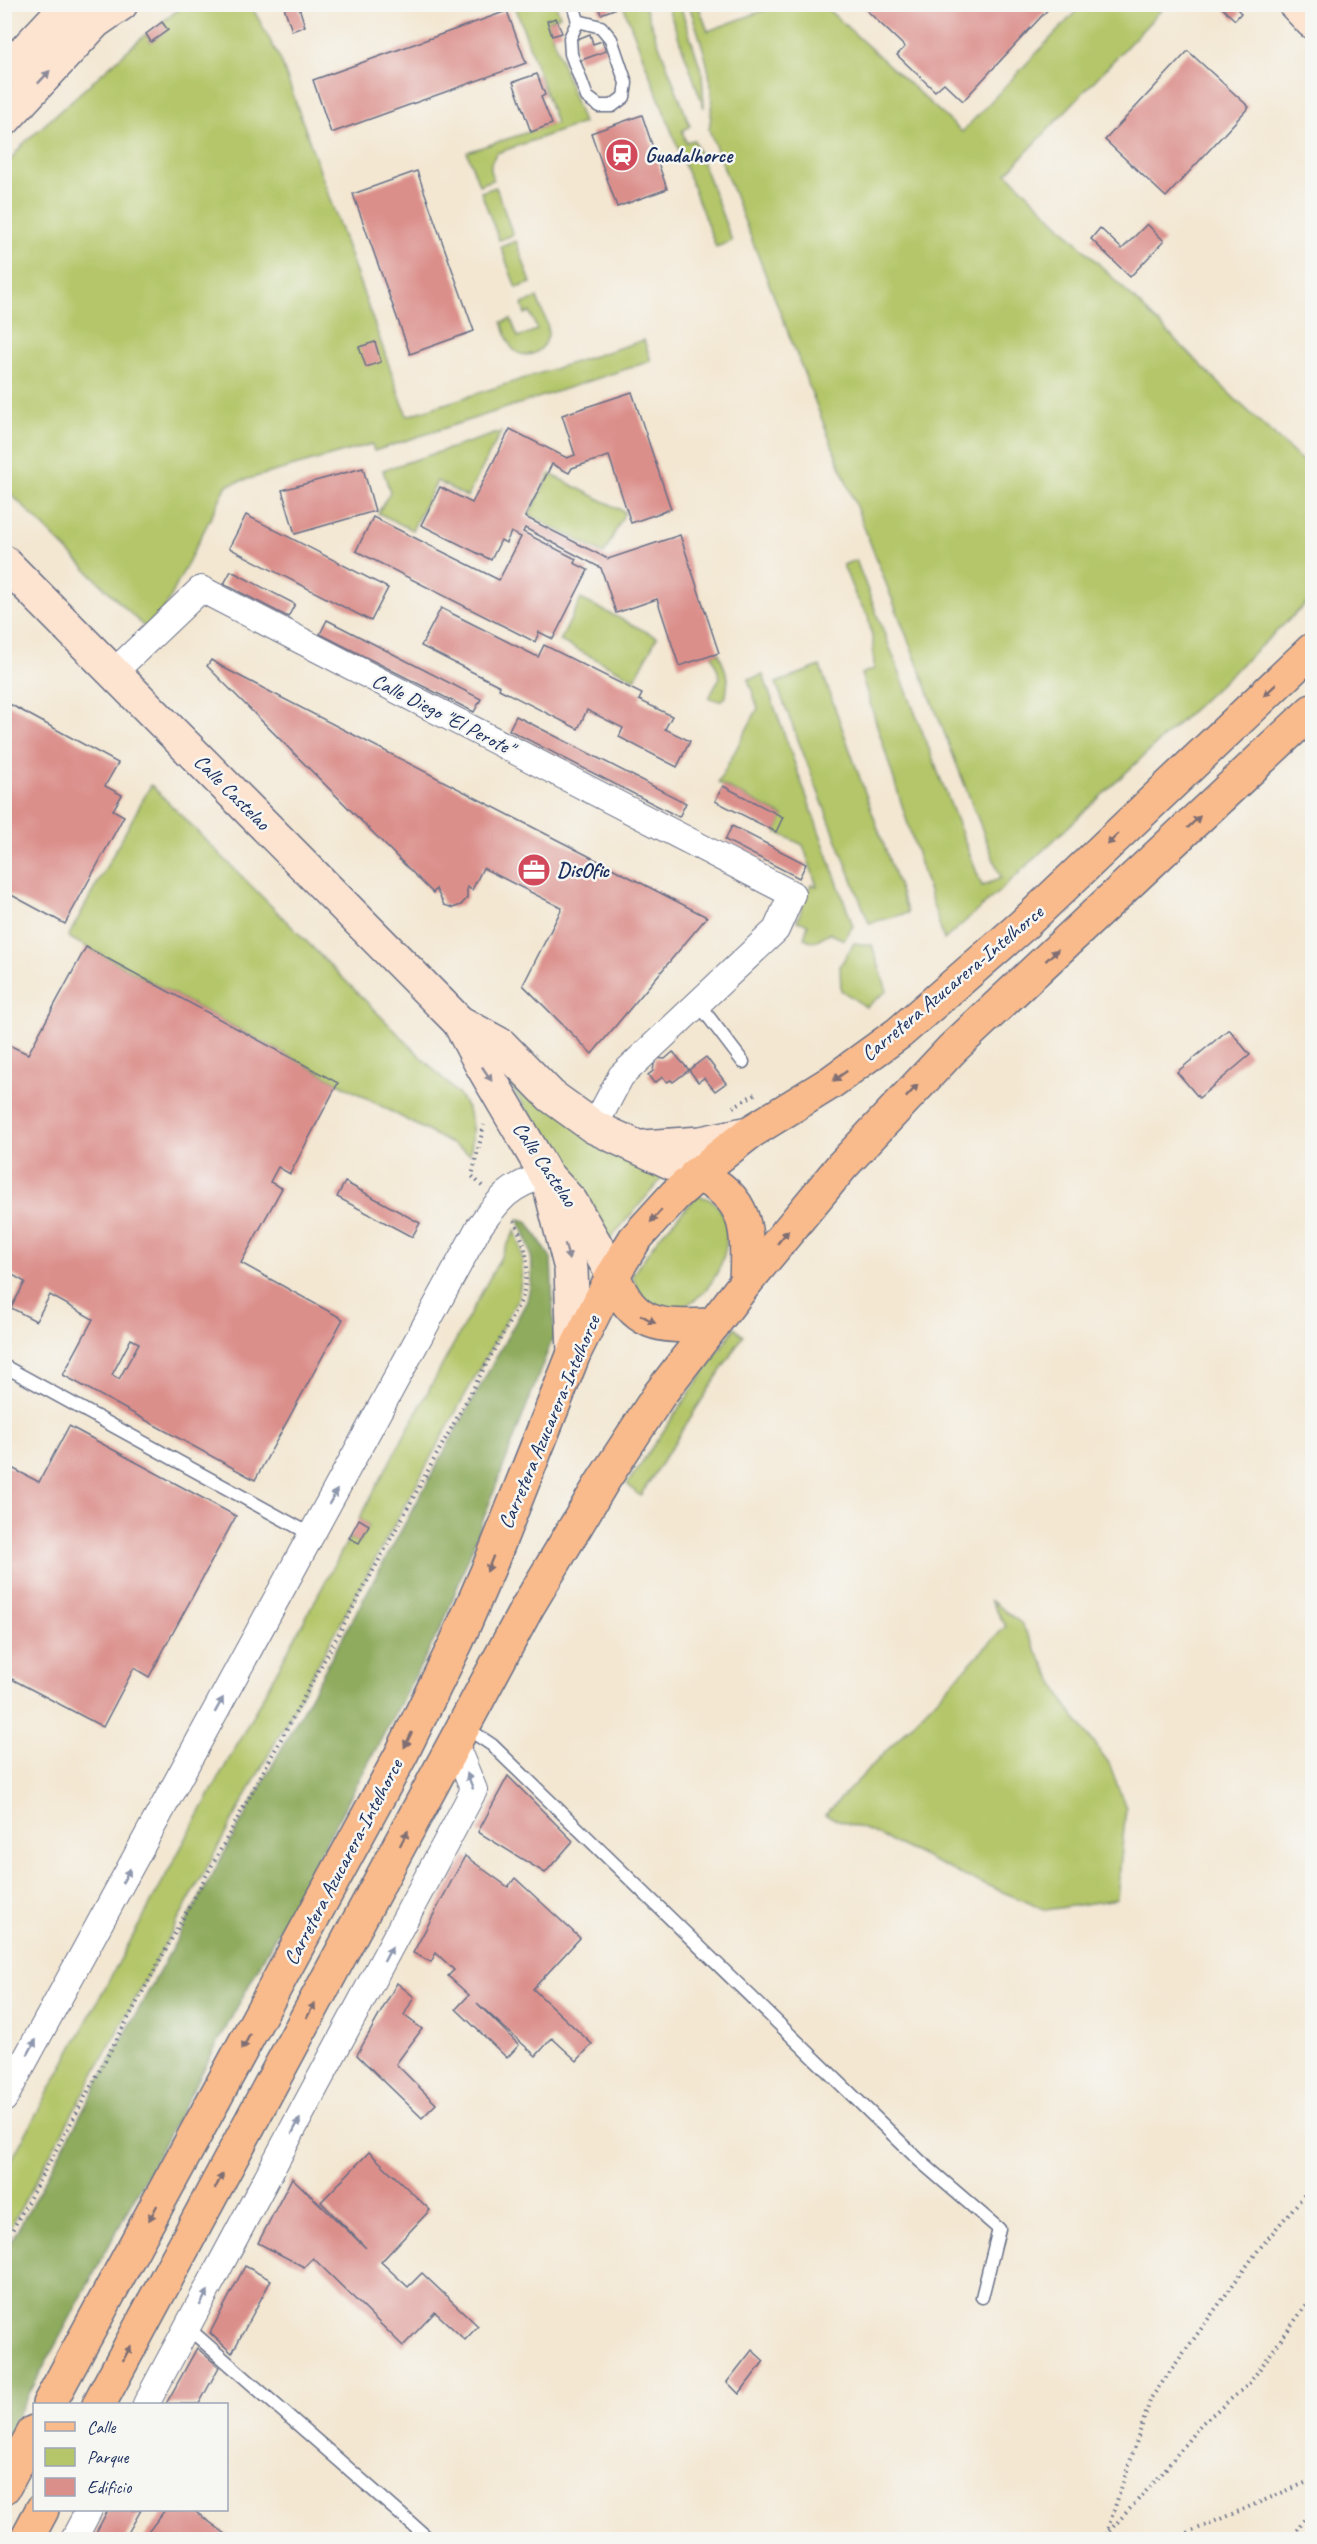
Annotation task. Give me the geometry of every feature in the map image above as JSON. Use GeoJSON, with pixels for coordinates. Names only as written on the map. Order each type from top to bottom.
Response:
{"type":"FeatureCollection","features":[{"type":"Feature","properties":{"kind":"main road"},"geometry":{"type":"LineString","coordinates":[[4,74],[69,4]]}},
{"type":"Feature","properties":{"kind":"main road"},"geometry":{"type":"LineString","coordinates":[[4,120],[95,22],[121,4]]}},
{"type":"Feature","properties":{"kind":"main road"},"geometry":{"type":"LineString","coordinates":[[1295,4],[1312,22]]}},
{"type":"Feature","properties":{"kind":"main road","name":"Calle Castelao"},"geometry":{"type":"LineString","coordinates":[[4,562],[459,1022],[501,1045],[551,1096],[594,1126],[696,1174]]}},
{"type":"Feature","properties":{"kind":"main road","name":"Carretera Azucarera-Intelhorce"},"geometry":{"type":"LineString","coordinates":[[50,2403],[401,1755],[457,1641],[574,1353],[613,1275],[635,1239],[696,1174],[749,1133],[830,1083],[899,1033],[1023,925],[1312,650]]}},
{"type":"Feature","properties":{"kind":"main road","name":"Carretera Azucarera-Intelhorce"},"geometry":{"type":"LineString","coordinates":[[100,2403],[528,1606],[601,1484],[659,1395],[746,1282],[842,1166],[952,1048],[1312,711]]}},
{"type":"Feature","properties":{"kind":"main road","name":"Calle Castelao"},"geometry":{"type":"LineString","coordinates":[[459,1022],[546,1175],[571,1202],[613,1275]]}},
{"type":"Feature","properties":{"kind":"main road"},"geometry":{"type":"LineString","coordinates":[[638,1147],[701,1143],[749,1133]]}},
{"type":"Feature","properties":{"kind":"main road"},"geometry":{"type":"LineString","coordinates":[[696,1174],[714,1182],[732,1197],[743,1218],[747,1249],[746,1282]]}},
{"type":"Feature","properties":{"kind":"main road"},"geometry":{"type":"LineString","coordinates":[[546,1175],[572,1269],[574,1353]]}},
{"type":"Feature","properties":{"kind":"main road"},"geometry":{"type":"LineString","coordinates":[[613,1275],[621,1294],[631,1309],[656,1324],[713,1324]]}},
{"type":"Feature","properties":{"kind":"main road"},"geometry":{"type":"LineString","coordinates":[[4,2487],[33,2434]]}},
{"type":"Feature","properties":{"kind":"main road"},"geometry":{"type":"LineString","coordinates":[[26,2540],[41,2511]]}},
{"type":"Feature","properties":{"kind":"street","name":"Calle Diego \"El Perote\""},"geometry":{"type":"LineString","coordinates":[[114,672],[201,589],[792,894],[776,930],[698,1003]]}},
{"type":"Feature","properties":{"kind":"street"},"geometry":{"type":"LineString","coordinates":[[594,1126],[621,1076],[698,1003]]}},
{"type":"Feature","properties":{"kind":"street"},"geometry":{"type":"LineString","coordinates":[[4,2098],[479,1227],[505,1194],[528,1180],[546,1175]]}},
{"type":"Feature","properties":{"kind":"street"},"geometry":{"type":"LineString","coordinates":[[147,2403],[474,1790],[460,1735]]}},
{"type":"Feature","properties":{"kind":"street"},"geometry":{"type":"LineString","coordinates":[[73,2540],[88,2511]]}},
{"type":"Feature","properties":{"kind":"lane"},"geometry":{"type":"LineString","coordinates":[[573,4],[578,21],[570,38],[571,54],[587,97],[599,106],[612,106],[624,97],[626,83],[611,39],[601,27],[578,21]]}},
{"type":"Feature","properties":{"kind":"lane"},"geometry":{"type":"LineString","coordinates":[[698,1003],[743,1062]]}},
{"type":"Feature","properties":{"kind":"lane"},"geometry":{"type":"LineString","coordinates":[[4,1366],[312,1534]]}},
{"type":"Feature","properties":{"kind":"lane"},"geometry":{"type":"LineString","coordinates":[[460,1735],[492,1745],[920,2161],[999,2229],[982,2296]]}},
{"type":"Feature","properties":{"kind":"lane"},"geometry":{"type":"LineString","coordinates":[[188,2328],[430,2540]]}},
{"type":"Feature","properties":{"kind":"path"},"geometry":{"type":"LineString","coordinates":[[1106,2534],[1125,2470],[1151,2398],[1259,2249],[1312,2186]]}},
{"type":"Feature","properties":{"kind":"path"},"geometry":{"type":"LineString","coordinates":[[1101,2540],[1160,2476],[1201,2424],[1248,2385],[1312,2297]]}},
{"type":"Feature","properties":{"kind":"path"},"geometry":{"type":"LineString","coordinates":[[1171,2540],[1312,2480]]}},
{"type":"Feature","properties":{"kind":"path"},"geometry":{"type":"LineString","coordinates":[[1290,2540],[1312,2507]]}},
{"type":"Feature","properties":{"kind":"green space"},"geometry":{"type":"Polygon","coordinates":[[[185,5],[251,5],[281,61],[407,416],[644,340],[651,361],[374,451],[372,444],[227,485],[166,606],[145,628],[5,488],[5,167],[23,144],[146,34],[151,42],[167,30],[162,22],[185,5]]]}},
{"type":"Feature","properties":{"kind":"green space"},"geometry":{"type":"Polygon","coordinates":[[[515,5],[556,5],[560,16],[547,21],[583,123],[497,153],[491,166],[493,180],[479,185],[467,152],[556,123],[515,5]]]}},
{"type":"Feature","properties":{"kind":"green space"},"geometry":{"type":"Polygon","coordinates":[[[623,5],[644,5],[690,126],[682,131],[686,142],[694,140],[732,241],[716,247],[623,5]]]}},
{"type":"Feature","properties":{"kind":"green space"},"geometry":{"type":"Polygon","coordinates":[[[667,5],[680,5],[702,73],[704,108],[667,5]]]}},
{"type":"Feature","properties":{"kind":"green space"},"geometry":{"type":"Polygon","coordinates":[[[689,5],[698,5],[708,31],[779,5],[823,5],[962,132],[1082,5],[1166,5],[1007,173],[1234,398],[1312,470],[1312,598],[1004,887],[944,940],[861,674],[874,669],[873,642],[868,616],[856,597],[843,565],[856,560],[982,886],[1001,878],[709,130],[712,97],[708,66],[689,5]]]}},
{"type":"Feature","properties":{"kind":"green space"},"geometry":{"type":"Polygon","coordinates":[[[496,187],[513,235],[499,240],[481,192],[496,187]]]}},
{"type":"Feature","properties":{"kind":"green space"},"geometry":{"type":"Polygon","coordinates":[[[516,241],[531,283],[516,288],[501,247],[516,241]]]}},
{"type":"Feature","properties":{"kind":"green space"},"geometry":{"type":"Polygon","coordinates":[[[537,298],[546,321],[548,336],[542,348],[525,355],[513,349],[502,322],[511,319],[518,337],[537,330],[530,312],[525,314],[522,304],[537,298]]]}},
{"type":"Feature","properties":{"kind":"green space"},"geometry":{"type":"Polygon","coordinates":[[[501,432],[467,497],[437,481],[412,530],[378,513],[390,492],[383,470],[501,432]]]}},
{"type":"Feature","properties":{"kind":"green space"},"geometry":{"type":"Polygon","coordinates":[[[550,474],[625,512],[604,554],[529,515],[550,474]]]}},
{"type":"Feature","properties":{"kind":"green space"},"geometry":{"type":"Polygon","coordinates":[[[581,599],[657,637],[635,679],[560,641],[581,599]]]}},
{"type":"Feature","properties":{"kind":"green space"},"geometry":{"type":"Polygon","coordinates":[[[719,653],[728,678],[726,697],[720,701],[709,698],[720,677],[712,655],[719,653]]]}},
{"type":"Feature","properties":{"kind":"green space"},"geometry":{"type":"Polygon","coordinates":[[[820,666],[908,913],[869,923],[776,683],[820,666]]]}},
{"type":"Feature","properties":{"kind":"green space"},"geometry":{"type":"Polygon","coordinates":[[[763,675],[853,926],[844,940],[829,933],[814,942],[804,938],[808,924],[797,921],[811,884],[817,886],[803,845],[776,832],[783,816],[718,783],[758,708],[748,679],[763,675]]]}},
{"type":"Feature","properties":{"kind":"green space"},"geometry":{"type":"Polygon","coordinates":[[[151,785],[459,1095],[472,1123],[470,1154],[68,937],[151,785]]]}},
{"type":"Feature","properties":{"kind":"green space"},"geometry":{"type":"Polygon","coordinates":[[[854,943],[872,945],[887,991],[866,1007],[841,990],[840,966],[854,943]]]}},
{"type":"Feature","properties":{"kind":"green space"},"geometry":{"type":"Polygon","coordinates":[[[507,1071],[666,1174],[609,1240],[564,1162],[503,1076],[507,1071]]]}},
{"type":"Feature","properties":{"kind":"green space"},"geometry":{"type":"Polygon","coordinates":[[[698,1195],[715,1203],[724,1217],[727,1234],[725,1253],[718,1271],[707,1288],[694,1300],[678,1307],[652,1305],[642,1298],[632,1275],[659,1237],[698,1195]]]}},
{"type":"Feature","properties":{"kind":"green space"},"geometry":{"type":"Polygon","coordinates":[[[518,1219],[527,1221],[551,1258],[554,1335],[443,1624],[5,2439],[5,2253],[527,1301],[532,1259],[518,1219]]]}},
{"type":"Feature","properties":{"kind":"green space"},"geometry":{"type":"Polygon","coordinates":[[[515,1231],[522,1264],[518,1298],[5,2237],[5,2172],[349,1538],[359,1543],[369,1525],[359,1519],[515,1231]]]}},
{"type":"Feature","properties":{"kind":"green space"},"geometry":{"type":"Polygon","coordinates":[[[735,1327],[743,1336],[640,1496],[627,1484],[735,1327]]]}},
{"type":"Feature","properties":{"kind":"green space"},"geometry":{"type":"Polygon","coordinates":[[[990,1600],[1021,1623],[1068,1708],[1109,1763],[1126,1808],[1117,1899],[1046,1910],[962,1875],[874,1833],[825,1815],[1006,1626],[990,1600]]]}},
{"type":"Feature","properties":{"kind":"building"},"geometry":{"type":"Polygon","coordinates":[[[283,4],[298,4],[305,26],[292,31],[283,4]]]}},
{"type":"Feature","properties":{"kind":"building"},"geometry":{"type":"Polygon","coordinates":[[[597,4],[612,4],[614,9],[601,14],[597,4]]]}},
{"type":"Feature","properties":{"kind":"building"},"geometry":{"type":"Polygon","coordinates":[[[860,4],[1053,4],[963,101],[944,83],[935,91],[897,55],[905,47],[860,4]]]}},
{"type":"Feature","properties":{"kind":"building"},"geometry":{"type":"Polygon","coordinates":[[[1225,4],[1232,4],[1241,13],[1235,20],[1222,8],[1225,4]]]}},
{"type":"Feature","properties":{"kind":"building"},"geometry":{"type":"Polygon","coordinates":[[[507,11],[526,63],[331,133],[313,80],[507,11]]]}},
{"type":"Feature","properties":{"kind":"building"},"geometry":{"type":"Polygon","coordinates":[[[556,18],[562,33],[552,36],[547,21],[556,18]]]}},
{"type":"Feature","properties":{"kind":"building"},"geometry":{"type":"Polygon","coordinates":[[[162,22],[168,30],[151,42],[146,34],[162,22]]]}},
{"type":"Feature","properties":{"kind":"building"},"geometry":{"type":"Polygon","coordinates":[[[590,34],[593,44],[602,41],[606,51],[579,61],[575,40],[590,34]]]}},
{"type":"Feature","properties":{"kind":"building"},"geometry":{"type":"Polygon","coordinates":[[[1188,51],[1249,107],[1166,197],[1105,140],[1188,51]]]}},
{"type":"Feature","properties":{"kind":"building"},"geometry":{"type":"Polygon","coordinates":[[[537,74],[545,95],[541,97],[552,124],[531,132],[513,82],[537,74]]]}},
{"type":"Feature","properties":{"kind":"building"},"geometry":{"type":"Polygon","coordinates":[[[642,115],[667,189],[617,207],[591,133],[642,115]]]}},
{"type":"Feature","properties":{"kind":"building"},"geometry":{"type":"Polygon","coordinates":[[[417,171],[474,331],[410,354],[353,194],[417,171]]]}},
{"type":"Feature","properties":{"kind":"building"},"geometry":{"type":"Polygon","coordinates":[[[1147,224],[1164,241],[1130,277],[1091,239],[1100,228],[1122,249],[1147,224]]]}},
{"type":"Feature","properties":{"kind":"building"},"geometry":{"type":"Polygon","coordinates":[[[375,342],[381,362],[366,367],[359,347],[375,342]]]}},
{"type":"Feature","properties":{"kind":"building"},"geometry":{"type":"Polygon","coordinates":[[[632,392],[671,509],[631,523],[609,456],[572,468],[569,473],[552,464],[525,517],[608,559],[680,535],[719,653],[679,666],[657,599],[616,613],[601,568],[525,528],[523,532],[576,559],[574,563],[588,570],[553,639],[539,632],[535,642],[356,551],[373,517],[499,580],[521,537],[511,532],[506,543],[501,540],[491,560],[421,525],[440,487],[472,503],[510,429],[567,458],[575,455],[562,415],[632,392]]]}},
{"type":"Feature","properties":{"kind":"building"},"geometry":{"type":"Polygon","coordinates":[[[363,468],[375,511],[295,534],[282,490],[363,468]]]}},
{"type":"Feature","properties":{"kind":"building"},"geometry":{"type":"Polygon","coordinates":[[[246,515],[388,588],[371,621],[229,548],[246,515]]]}},
{"type":"Feature","properties":{"kind":"building"},"geometry":{"type":"Polygon","coordinates":[[[231,571],[295,604],[288,617],[224,584],[231,571]]]}},
{"type":"Feature","properties":{"kind":"building"},"geometry":{"type":"Polygon","coordinates":[[[441,608],[538,657],[544,645],[642,694],[639,700],[672,716],[665,729],[690,741],[677,767],[619,737],[623,728],[587,710],[578,729],[421,646],[441,608]]]}},
{"type":"Feature","properties":{"kind":"building"},"geometry":{"type":"Polygon","coordinates":[[[327,620],[481,699],[474,712],[320,634],[327,620]]]}},
{"type":"Feature","properties":{"kind":"building"},"geometry":{"type":"Polygon","coordinates":[[[211,660],[707,917],[592,1054],[523,985],[562,908],[483,868],[472,890],[467,887],[467,898],[461,905],[453,908],[444,905],[436,889],[433,893],[207,666],[211,660]]]}},
{"type":"Feature","properties":{"kind":"building"},"geometry":{"type":"Polygon","coordinates":[[[4,701],[118,763],[105,786],[122,795],[113,810],[124,816],[65,924],[4,891],[4,701]]]}},
{"type":"Feature","properties":{"kind":"building"},"geometry":{"type":"Polygon","coordinates":[[[516,716],[686,803],[679,817],[509,730],[516,716]]]}},
{"type":"Feature","properties":{"kind":"building"},"geometry":{"type":"Polygon","coordinates":[[[723,786],[783,817],[776,832],[715,801],[723,786]]]}},
{"type":"Feature","properties":{"kind":"building"},"geometry":{"type":"Polygon","coordinates":[[[732,826],[806,864],[799,878],[725,840],[732,826]]]}},
{"type":"Feature","properties":{"kind":"building"},"geometry":{"type":"Polygon","coordinates":[[[86,947],[338,1083],[290,1174],[278,1167],[270,1182],[282,1188],[241,1263],[343,1319],[255,1480],[63,1375],[93,1319],[50,1295],[36,1321],[11,1308],[25,1282],[4,1270],[4,1054],[9,1045],[28,1054],[86,947]],[[131,1339],[112,1375],[119,1379],[139,1343],[131,1339]]]}},
{"type":"Feature","properties":{"kind":"building"},"geometry":{"type":"Polygon","coordinates":[[[1229,1029],[1250,1055],[1199,1098],[1177,1072],[1229,1029]]]}},
{"type":"Feature","properties":{"kind":"building"},"geometry":{"type":"Polygon","coordinates":[[[673,1052],[689,1070],[673,1082],[671,1080],[667,1082],[663,1077],[654,1083],[648,1075],[653,1071],[655,1058],[665,1059],[673,1052]]]}},
{"type":"Feature","properties":{"kind":"building"},"geometry":{"type":"Polygon","coordinates":[[[706,1057],[726,1083],[715,1091],[704,1078],[698,1082],[689,1070],[706,1057]]]}},
{"type":"Feature","properties":{"kind":"building"},"geometry":{"type":"Polygon","coordinates":[[[345,1182],[420,1223],[412,1237],[337,1197],[345,1182]]]}},
{"type":"Feature","properties":{"kind":"building"},"geometry":{"type":"Polygon","coordinates":[[[69,1426],[236,1516],[149,1677],[134,1668],[103,1727],[4,1675],[4,1464],[39,1482],[69,1426]]]}},
{"type":"Feature","properties":{"kind":"building"},"geometry":{"type":"Polygon","coordinates":[[[359,1519],[369,1525],[359,1543],[349,1538],[359,1519]]]}},
{"type":"Feature","properties":{"kind":"building"},"geometry":{"type":"Polygon","coordinates":[[[508,1776],[573,1841],[545,1873],[478,1832],[508,1776]]]}},
{"type":"Feature","properties":{"kind":"building"},"geometry":{"type":"Polygon","coordinates":[[[465,1856],[508,1887],[515,1878],[580,1938],[533,1989],[592,2044],[577,2061],[552,2038],[536,2056],[477,2003],[519,2045],[507,2058],[456,2009],[469,1995],[448,1976],[454,1970],[436,1953],[431,1962],[413,1953],[465,1856]]]}},
{"type":"Feature","properties":{"kind":"building"},"geometry":{"type":"Polygon","coordinates":[[[397,1983],[414,1997],[404,2015],[422,2029],[396,2064],[436,2104],[422,2118],[357,2055],[397,1983]]]}},
{"type":"Feature","properties":{"kind":"building"},"geometry":{"type":"Polygon","coordinates":[[[369,2152],[430,2210],[381,2262],[408,2287],[422,2273],[478,2326],[465,2340],[435,2312],[403,2346],[313,2258],[304,2267],[258,2243],[292,2178],[366,2248],[321,2202],[369,2152]]]}},
{"type":"Feature","properties":{"kind":"building"},"geometry":{"type":"Polygon","coordinates":[[[245,2266],[271,2280],[232,2353],[210,2333],[245,2266]]]}},
{"type":"Feature","properties":{"kind":"building"},"geometry":{"type":"Polygon","coordinates":[[[197,2348],[219,2367],[200,2403],[167,2403],[197,2348]]]}},
{"type":"Feature","properties":{"kind":"building"},"geometry":{"type":"Polygon","coordinates":[[[752,2350],[764,2361],[739,2394],[727,2382],[752,2350]]]}},
{"type":"Feature","properties":{"kind":"building"},"geometry":{"type":"Polygon","coordinates":[[[107,2511],[140,2511],[124,2540],[92,2540],[107,2511]]]}},
{"type":"Feature","properties":{"kind":"building"},"geometry":{"type":"Polygon","coordinates":[[[164,2511],[194,2511],[234,2540],[142,2540],[164,2511]]]}},
{"type":"Feature","properties":{"kind":"place","name":"Guadalhorce"},"geometry":{"type":"Point","coordinates":[622,155]}},
{"type":"Feature","properties":{"kind":"place","name":"DisOfic"},"geometry":{"type":"Point","coordinates":[534,870]}}]}
